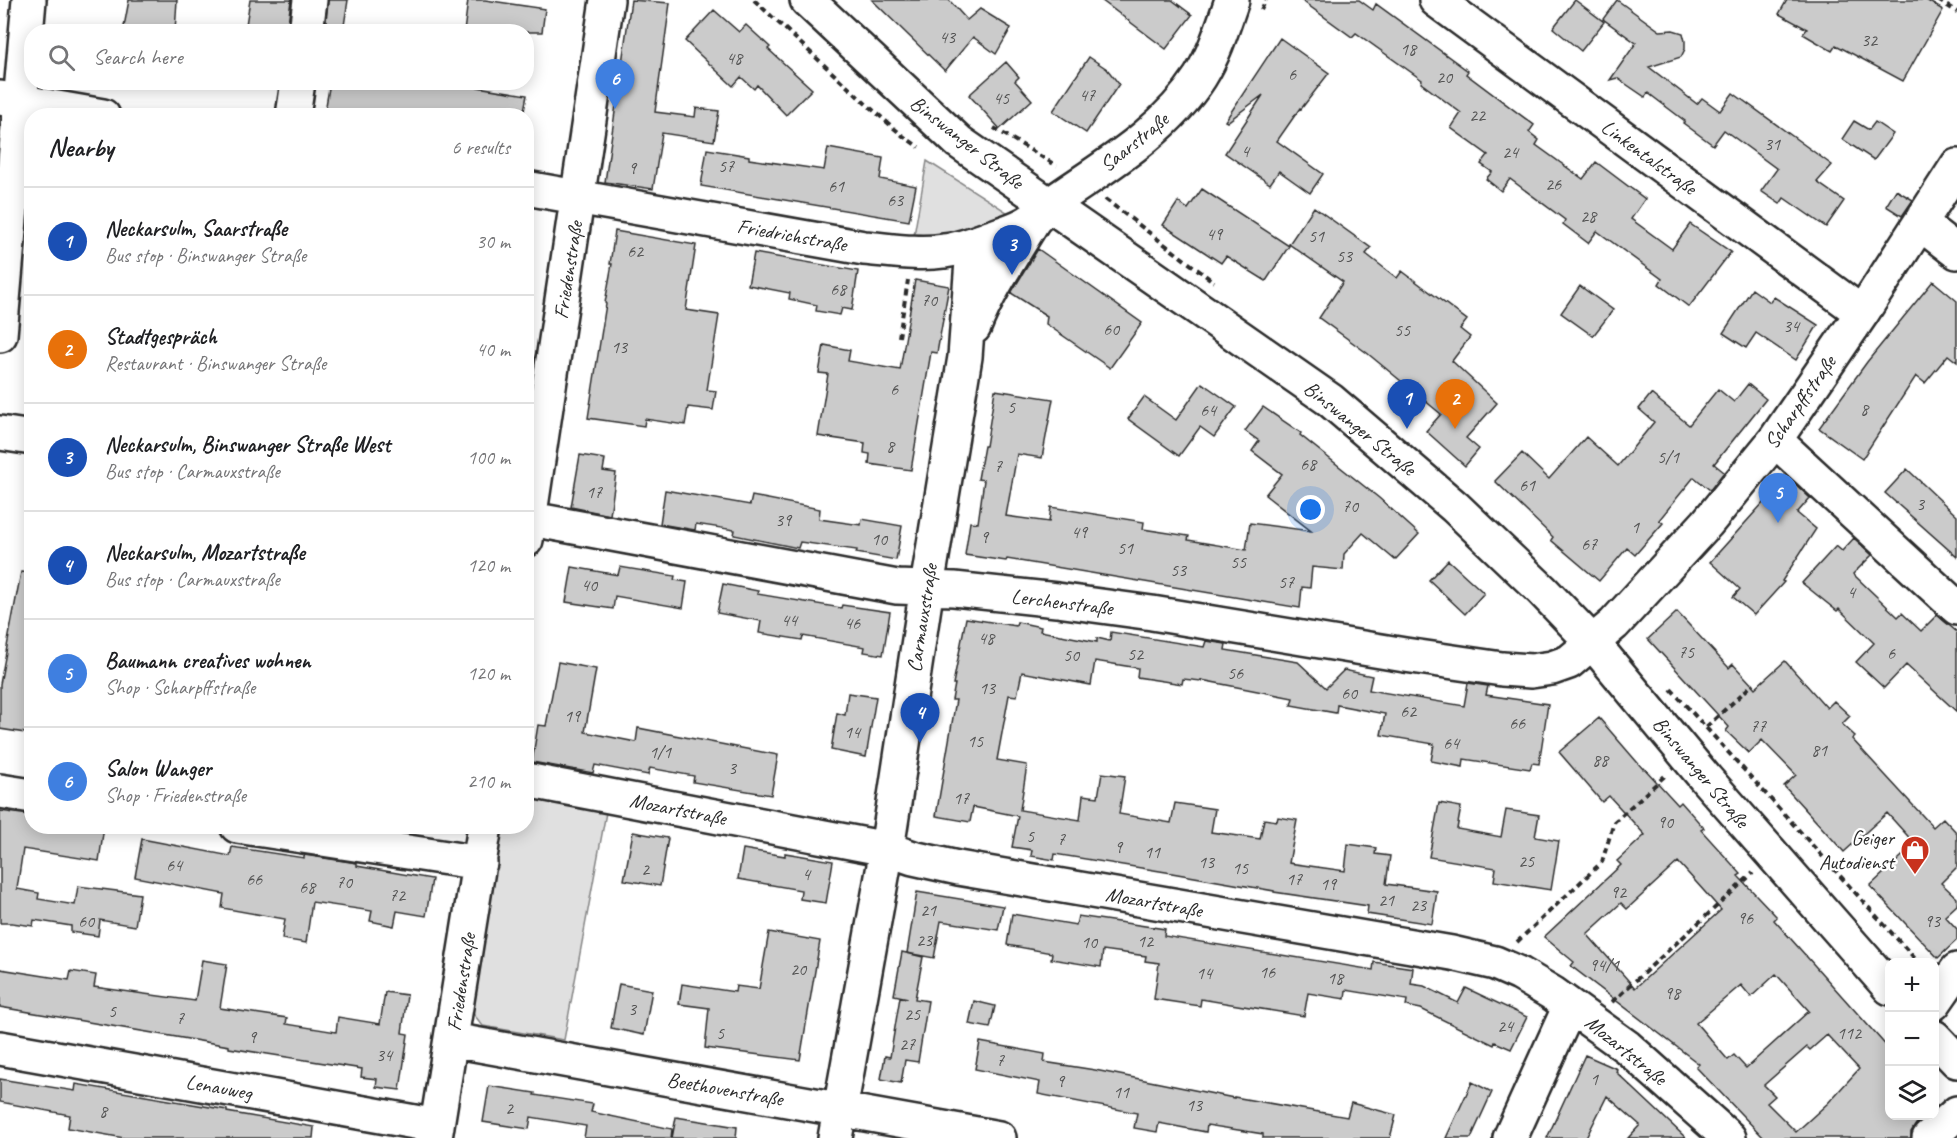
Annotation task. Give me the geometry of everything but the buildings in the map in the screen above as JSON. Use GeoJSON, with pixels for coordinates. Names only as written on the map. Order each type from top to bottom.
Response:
{"type":"FeatureCollection","features":[{"type":"Feature","properties":{"kind":"street"},"geometry":{"type":"LineString","coordinates":[[0,335],[10,100],[28,0]]}},
{"type":"Feature","properties":{"kind":"street"},"geometry":{"type":"LineString","coordinates":[[307,24],[310,0]]}},
{"type":"Feature","properties":{"kind":"street","name":"Friedenstraße"},"geometry":{"type":"LineString","coordinates":[[534,482],[579,197],[607,0]]}},
{"type":"Feature","properties":{"kind":"street","name":"Binswanger Straße"},"geometry":{"type":"LineString","coordinates":[[807,0],[959,142],[1041,213],[1330,400],[1455,507],[1542,590],[1592,642],[1706,779],[1885,982]]}},
{"type":"Feature","properties":{"kind":"street","name":"Saarstraße"},"geometry":{"type":"LineString","coordinates":[[1041,213],[1155,130],[1178,106],[1200,77],[1215,49],[1232,0]]}},
{"type":"Feature","properties":{"kind":"street","name":"Linkentalstraße"},"geometry":{"type":"LineString","coordinates":[[1436,0],[1862,313]]}},
{"type":"Feature","properties":{"kind":"street"},"geometry":{"type":"LineString","coordinates":[[294,108],[297,90]]}},
{"type":"Feature","properties":{"kind":"street"},"geometry":{"type":"LineString","coordinates":[[10,100],[56,108]]}},
{"type":"Feature","properties":{"kind":"street","name":"Scharpffstraße"},"geometry":{"type":"LineString","coordinates":[[1592,642],[1614,624],[1707,523],[1775,440],[1862,313],[1957,166]]}},
{"type":"Feature","properties":{"kind":"street","name":"Friedrichstraße"},"geometry":{"type":"LineString","coordinates":[[534,189],[864,248],[912,252],[944,251],[982,241],[1018,229],[1041,213]]}},
{"type":"Feature","properties":{"kind":"street"},"geometry":{"type":"LineString","coordinates":[[965,357],[982,307],[1003,269],[1041,213]]}},
{"type":"Feature","properties":{"kind":"street"},"geometry":{"type":"LineString","coordinates":[[1921,224],[1957,252]]}},
{"type":"Feature","properties":{"kind":"street","name":"Carmauxstraße"},"geometry":{"type":"LineString","coordinates":[[837,1124],[886,849],[965,357],[972,261],[982,241]]}},
{"type":"Feature","properties":{"kind":"street"},"geometry":{"type":"LineString","coordinates":[[0,433],[24,437]]}},
{"type":"Feature","properties":{"kind":"street"},"geometry":{"type":"LineString","coordinates":[[1775,440],[1957,608]]}},
{"type":"Feature","properties":{"kind":"street","name":"Lerchenstraße"},"geometry":{"type":"LineString","coordinates":[[534,527],[897,587],[927,587],[1058,600],[1502,669],[1531,671],[1552,668],[1569,662],[1592,642]]}},
{"type":"Feature","properties":{"kind":"street","name":"Mozartstraße"},"geometry":{"type":"LineString","coordinates":[[534,782],[886,849],[913,858],[958,868],[1452,953],[1495,963],[1520,974],[1627,1047],[1729,1138]]}},
{"type":"Feature","properties":{"kind":"street"},"geometry":{"type":"LineString","coordinates":[[0,791],[24,794]]}},
{"type":"Feature","properties":{"kind":"street"},"geometry":{"type":"LineString","coordinates":[[290,834],[480,863]]}},
{"type":"Feature","properties":{"kind":"street","name":"Friedenstraße"},"geometry":{"type":"LineString","coordinates":[[436,1132],[484,834]]}},
{"type":"Feature","properties":{"kind":"street"},"geometry":{"type":"LineString","coordinates":[[1939,997],[1957,970]]}},
{"type":"Feature","properties":{"kind":"street"},"geometry":{"type":"LineString","coordinates":[[1509,1138],[1581,1014]]}},
{"type":"Feature","properties":{"kind":"street","name":"Beethovenstraße"},"geometry":{"type":"LineString","coordinates":[[452,1040],[837,1124],[999,1138]]}},
{"type":"Feature","properties":{"kind":"street"},"geometry":{"type":"LineString","coordinates":[[1939,1041],[1957,1061]]}},
{"type":"Feature","properties":{"kind":"street","name":"Lenauweg"},"geometry":{"type":"LineString","coordinates":[[0,1048],[436,1132]]}},
{"type":"Feature","properties":{"kind":"street"},"geometry":{"type":"LineString","coordinates":[[1929,1138],[1957,1113]]}},
{"type":"Feature","properties":{"kind":"path"},"geometry":{"type":"LineString","coordinates":[[753,0],[865,103],[903,136],[921,148]]}},
{"type":"Feature","properties":{"kind":"path"},"geometry":{"type":"LineString","coordinates":[[1938,0],[1957,12]]}},
{"type":"Feature","properties":{"kind":"path"},"geometry":{"type":"LineString","coordinates":[[1055,165],[1064,159]]}},
{"type":"Feature","properties":{"kind":"path"},"geometry":{"type":"LineString","coordinates":[[899,337],[912,252]]}},
{"type":"Feature","properties":{"kind":"path"},"geometry":{"type":"LineString","coordinates":[[1706,727],[1754,683]]}},
{"type":"Feature","properties":{"kind":"path"},"geometry":{"type":"LineString","coordinates":[[1495,963],[1544,914],[1602,862],[1614,822],[1674,768]]}},
{"type":"Feature","properties":{"kind":"path"},"geometry":{"type":"LineString","coordinates":[[1581,1014],[1754,873]]}},
{"type":"Feature","properties":{"kind":"shaded area"},"geometry":{"type":"Polygon","coordinates":[[[927,161],[1021,221],[913,241],[927,161]]]}},
{"type":"Feature","properties":{"kind":"shaded area"},"geometry":{"type":"Polygon","coordinates":[[[534,792],[607,807],[564,1040],[483,1026],[471,1011],[499,834],[534,834],[534,792]]]}},
{"type":"Feature","properties":{"kind":"place","name":"Salon Wanger"},"geometry":{"type":"Point","coordinates":[615,109]}},
{"type":"Feature","properties":{"kind":"place","name":"Neckarsulm, Binswanger Straße West"},"geometry":{"type":"Point","coordinates":[1012,275]}},
{"type":"Feature","properties":{"kind":"place","name":"Neckarsulm, Saarstraße"},"geometry":{"type":"Point","coordinates":[1407,429]}},
{"type":"Feature","properties":{"kind":"place","name":"Stadtgespräch"},"geometry":{"type":"Point","coordinates":[1455,429]}},
{"type":"Feature","properties":{"kind":"place","name":"Baumann creatives wohnen"},"geometry":{"type":"Point","coordinates":[1778,523]}},
{"type":"Feature","properties":{"kind":"place","name":"Neckarsulm, Mozartstraße"},"geometry":{"type":"Point","coordinates":[920,743]}},
{"type":"Feature","properties":{"kind":"place","name":"Geiger Autodienst"},"geometry":{"type":"Point","coordinates":[1915,876]}}]}
